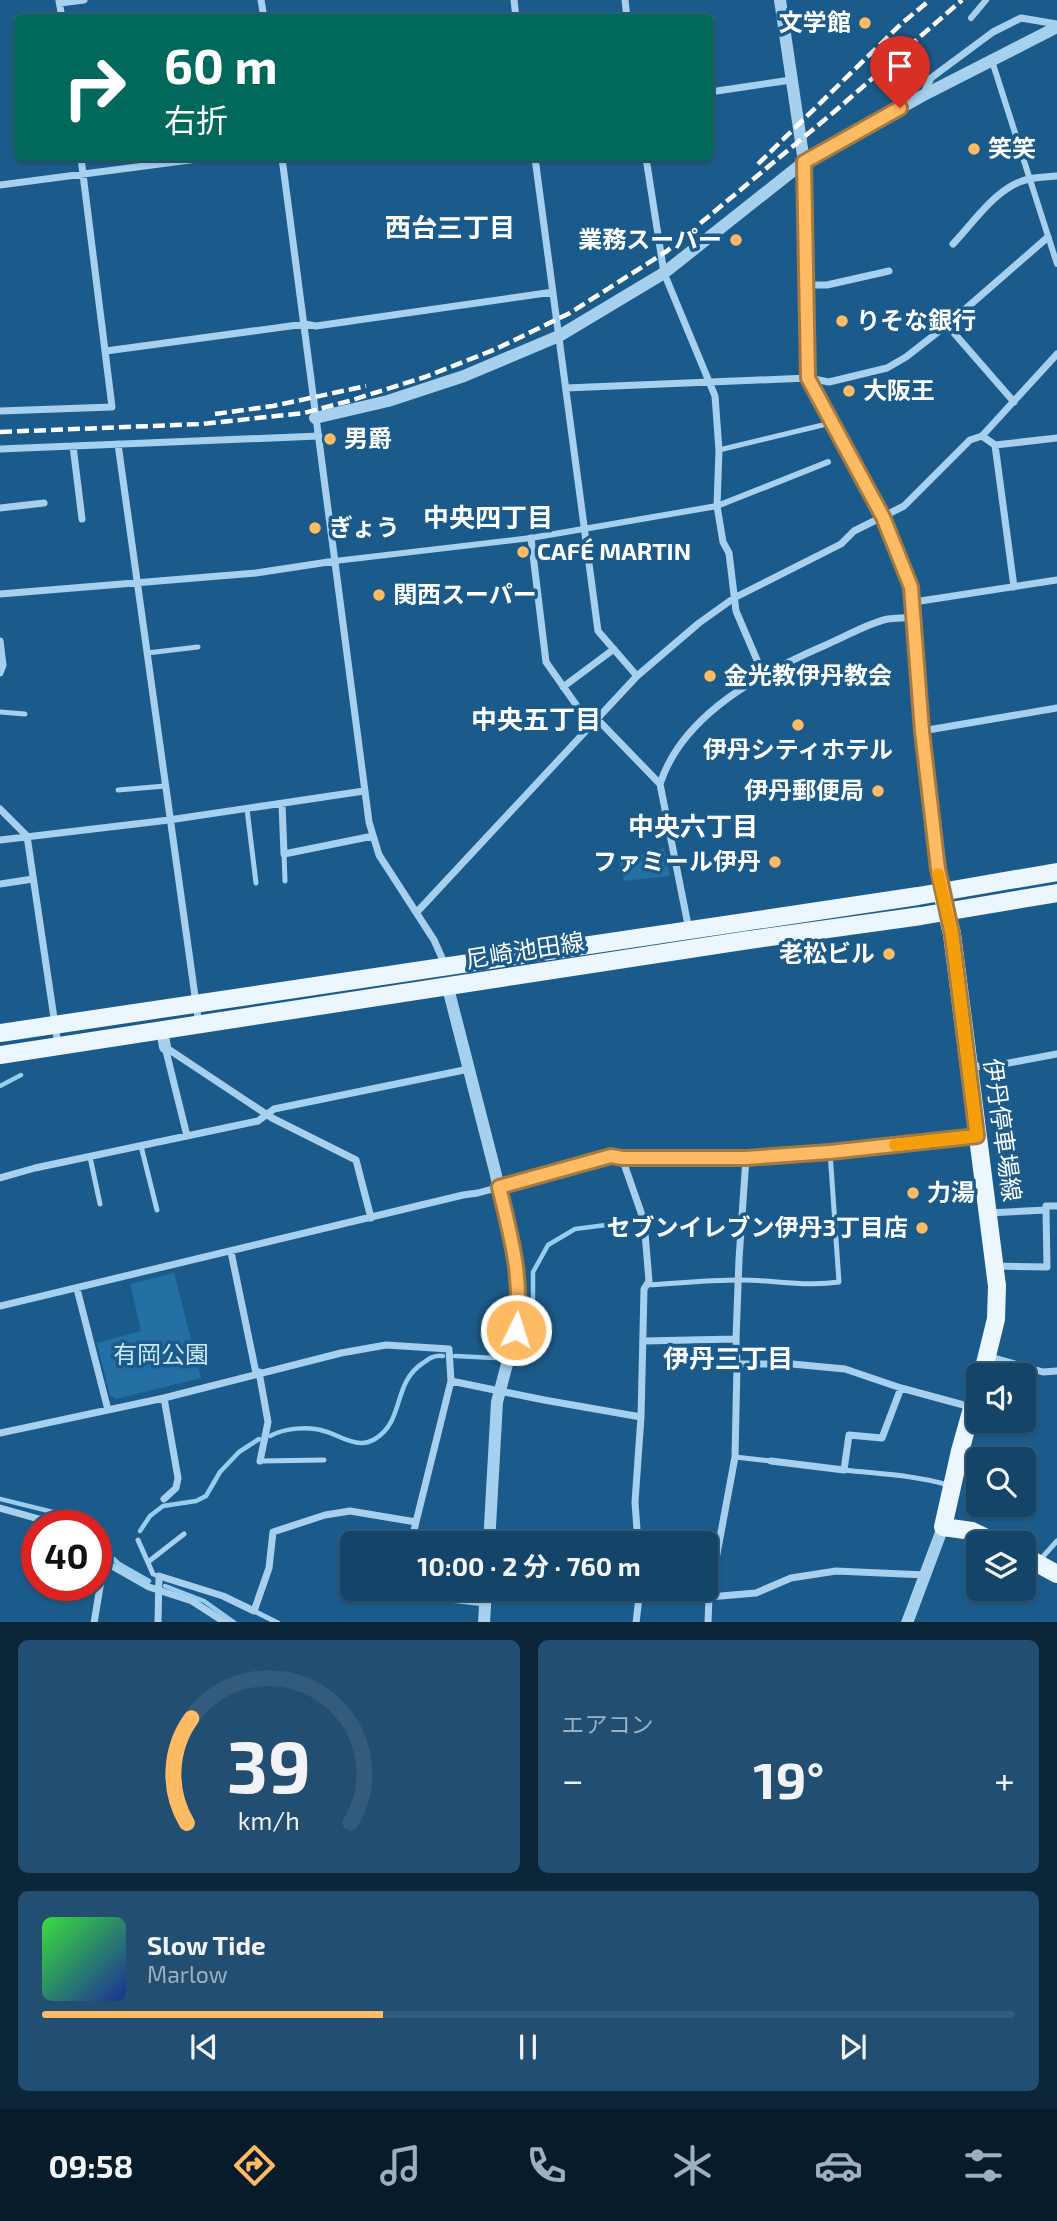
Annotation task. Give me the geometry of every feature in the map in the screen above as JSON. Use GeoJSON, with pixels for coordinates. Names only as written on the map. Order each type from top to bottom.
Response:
{"type":"FeatureCollection","features":[{"type":"Feature","properties":{"kind":"main road"},"geometry":{"type":"LineString","coordinates":[[804,162],[808,378],[883,517],[908,578],[914,602],[922,731],[941,891]]}},
{"type":"Feature","properties":{"kind":"main road","name":"尼崎池田線"},"geometry":{"type":"LineString","coordinates":[[0,1033],[1057,872]]}},
{"type":"Feature","properties":{"kind":"main road","name":"伊丹停車場線"},"geometry":{"type":"LineString","coordinates":[[941,891],[948,911],[994,1266],[997,1306],[985,1363]]}},
{"type":"Feature","properties":{"kind":"main road","name":"尼崎池田線"},"geometry":{"type":"LineString","coordinates":[[0,1055],[58,1046],[163,1039],[199,1025],[1057,893]]}},
{"type":"Feature","properties":{"kind":"main road"},"geometry":{"type":"LineString","coordinates":[[966,1431],[943,1527],[972,1531]]}},
{"type":"Feature","properties":{"kind":"main road"},"geometry":{"type":"LineString","coordinates":[[1036,1563],[1057,1574]]}},
{"type":"Feature","properties":{"kind":"street"},"geometry":{"type":"LineString","coordinates":[[60,2],[84,0]]}},
{"type":"Feature","properties":{"kind":"street"},"geometry":{"type":"LineString","coordinates":[[780,0],[804,162]]}},
{"type":"Feature","properties":{"kind":"street"},"geometry":{"type":"LineString","coordinates":[[971,18],[986,0]]}},
{"type":"Feature","properties":{"kind":"street"},"geometry":{"type":"LineString","coordinates":[[922,96],[931,78],[993,32],[1021,18],[1057,26]]}},
{"type":"Feature","properties":{"kind":"street"},"geometry":{"type":"LineString","coordinates":[[315,418],[388,401],[464,376],[559,336],[664,272],[804,162],[922,96],[1057,26]]}},
{"type":"Feature","properties":{"kind":"street"},"geometry":{"type":"LineString","coordinates":[[991,60],[1057,264]]}},
{"type":"Feature","properties":{"kind":"street"},"geometry":{"type":"LineString","coordinates":[[714,91],[791,80]]}},
{"type":"Feature","properties":{"kind":"street"},"geometry":{"type":"LineString","coordinates":[[0,411],[112,407],[81,161]]}},
{"type":"Feature","properties":{"kind":"street"},"geometry":{"type":"LineString","coordinates":[[0,185],[182,161]]}},
{"type":"Feature","properties":{"kind":"street"},"geometry":{"type":"LineString","coordinates":[[282,161],[363,791],[379,855],[435,940],[446,967],[448,988],[516,1259],[516,1330],[497,1402],[490,1531]]}},
{"type":"Feature","properties":{"kind":"street"},"geometry":{"type":"LineString","coordinates":[[535,161],[598,631],[637,676]]}},
{"type":"Feature","properties":{"kind":"street"},"geometry":{"type":"LineString","coordinates":[[646,161],[664,272],[715,396],[719,450],[717,506],[723,542],[729,553],[736,611],[763,674]]}},
{"type":"Feature","properties":{"kind":"street"},"geometry":{"type":"LineString","coordinates":[[953,244],[1000,194],[1012,185],[1030,178],[1057,176]]}},
{"type":"Feature","properties":{"kind":"street"},"geometry":{"type":"LineString","coordinates":[[566,388],[808,378],[829,382],[887,368],[906,357],[947,325],[1048,237]]}},
{"type":"Feature","properties":{"kind":"street"},"geometry":{"type":"LineString","coordinates":[[806,285],[827,285],[889,271]]}},
{"type":"Feature","properties":{"kind":"street"},"geometry":{"type":"LineString","coordinates":[[106,351],[305,324],[316,326],[553,292]]}},
{"type":"Feature","properties":{"kind":"street"},"geometry":{"type":"LineString","coordinates":[[947,325],[1014,402]]}},
{"type":"Feature","properties":{"kind":"street"},"geometry":{"type":"LineString","coordinates":[[417,912],[637,676],[699,623],[734,598],[841,544],[854,531],[904,506],[970,440],[982,436],[1057,354]]}},
{"type":"Feature","properties":{"kind":"street"},"geometry":{"type":"LineString","coordinates":[[0,449],[319,436]]}},
{"type":"Feature","properties":{"kind":"street"},"geometry":{"type":"LineString","coordinates":[[982,436],[995,445],[1057,438]]}},
{"type":"Feature","properties":{"kind":"street"},"geometry":{"type":"LineString","coordinates":[[118,444],[199,1025]]}},
{"type":"Feature","properties":{"kind":"street"},"geometry":{"type":"LineString","coordinates":[[995,445],[1014,587]]}},
{"type":"Feature","properties":{"kind":"street"},"geometry":{"type":"LineString","coordinates":[[72,446],[82,519]]}},
{"type":"Feature","properties":{"kind":"street"},"geometry":{"type":"LineString","coordinates":[[0,594],[256,573],[531,538],[717,506],[828,462]]}},
{"type":"Feature","properties":{"kind":"street"},"geometry":{"type":"LineString","coordinates":[[0,509],[44,503]]}},
{"type":"Feature","properties":{"kind":"street"},"geometry":{"type":"LineString","coordinates":[[531,538],[546,662],[584,716],[601,723],[660,784]]}},
{"type":"Feature","properties":{"kind":"street"},"geometry":{"type":"LineString","coordinates":[[914,602],[1057,580]]}},
{"type":"Feature","properties":{"kind":"street"},"geometry":{"type":"LineString","coordinates":[[683,951],[690,928],[660,784],[667,762],[694,730],[735,692],[763,674],[886,620],[915,617]]}},
{"type":"Feature","properties":{"kind":"street"},"geometry":{"type":"LineString","coordinates":[[0,640],[0,673]]}},
{"type":"Feature","properties":{"kind":"street"},"geometry":{"type":"LineString","coordinates":[[564,687],[614,649]]}},
{"type":"Feature","properties":{"kind":"street"},"geometry":{"type":"LineString","coordinates":[[922,731],[1057,708]]}},
{"type":"Feature","properties":{"kind":"street"},"geometry":{"type":"LineString","coordinates":[[0,840],[169,820],[363,791]]}},
{"type":"Feature","properties":{"kind":"street"},"geometry":{"type":"LineString","coordinates":[[282,804],[284,854],[373,836]]}},
{"type":"Feature","properties":{"kind":"street"},"geometry":{"type":"LineString","coordinates":[[0,809],[27,836],[58,1046]]}},
{"type":"Feature","properties":{"kind":"street"},"geometry":{"type":"LineString","coordinates":[[0,884],[33,879]]}},
{"type":"Feature","properties":{"kind":"street"},"geometry":{"type":"LineString","coordinates":[[163,1039],[272,1118],[356,1160],[371,1218]]}},
{"type":"Feature","properties":{"kind":"street"},"geometry":{"type":"LineString","coordinates":[[163,1039],[187,1136]]}},
{"type":"Feature","properties":{"kind":"street"},"geometry":{"type":"LineString","coordinates":[[968,1068],[1057,1054]]}},
{"type":"Feature","properties":{"kind":"street"},"geometry":{"type":"LineString","coordinates":[[0,1178],[258,1121],[274,1109],[469,1069]]}},
{"type":"Feature","properties":{"kind":"street"},"geometry":{"type":"LineString","coordinates":[[0,1306],[499,1187],[611,1156],[746,1158],[977,1136]]}},
{"type":"Feature","properties":{"kind":"street"},"geometry":{"type":"LineString","coordinates":[[622,1158],[644,1221],[647,1285],[635,1502],[637,1531]]}},
{"type":"Feature","properties":{"kind":"street"},"geometry":{"type":"LineString","coordinates":[[718,1549],[735,1457],[736,1339],[746,1158]]}},
{"type":"Feature","properties":{"kind":"street"},"geometry":{"type":"LineString","coordinates":[[994,1266],[1047,1267],[1046,1206],[1057,1206]]}},
{"type":"Feature","properties":{"kind":"street"},"geometry":{"type":"LineString","coordinates":[[988,1213],[1046,1210]]}},
{"type":"Feature","properties":{"kind":"street"},"geometry":{"type":"LineString","coordinates":[[231,1252],[267,1416],[260,1461]]}},
{"type":"Feature","properties":{"kind":"street"},"geometry":{"type":"LineString","coordinates":[[77,1289],[108,1410]]}},
{"type":"Feature","properties":{"kind":"street"},"geometry":{"type":"LineString","coordinates":[[644,1341],[736,1339]]}},
{"type":"Feature","properties":{"kind":"street"},"geometry":{"type":"LineString","coordinates":[[0,1433],[164,1398],[341,1353],[386,1345],[449,1349],[451,1381],[414,1531]]}},
{"type":"Feature","properties":{"kind":"street"},"geometry":{"type":"LineString","coordinates":[[987,1356],[1043,1372],[1057,1371]]}},
{"type":"Feature","properties":{"kind":"street"},"geometry":{"type":"LineString","coordinates":[[737,1364],[792,1364],[845,1369],[966,1405]]}},
{"type":"Feature","properties":{"kind":"street"},"geometry":{"type":"LineString","coordinates":[[451,1381],[544,1401],[641,1417]]}},
{"type":"Feature","properties":{"kind":"street"},"geometry":{"type":"LineString","coordinates":[[771,1461],[844,1470],[849,1435],[882,1438],[901,1388]]}},
{"type":"Feature","properties":{"kind":"street"},"geometry":{"type":"LineString","coordinates":[[164,1398],[178,1478],[176,1488],[164,1499]]}},
{"type":"Feature","properties":{"kind":"street"},"geometry":{"type":"LineString","coordinates":[[0,1508],[21,1514]]}},
{"type":"Feature","properties":{"kind":"street"},"geometry":{"type":"LineString","coordinates":[[158,1622],[159,1576],[223,1596],[254,1611],[269,1568],[273,1532],[325,1515],[350,1511],[416,1522]]}},
{"type":"Feature","properties":{"kind":"street"},"geometry":{"type":"LineString","coordinates":[[908,1622],[943,1527]]}},
{"type":"Feature","properties":{"kind":"street"},"geometry":{"type":"LineString","coordinates":[[112,1566],[158,1590],[192,1601],[226,1622]]}},
{"type":"Feature","properties":{"kind":"street"},"geometry":{"type":"LineString","coordinates":[[718,1596],[756,1593],[791,1578],[836,1571],[926,1575]]}},
{"type":"Feature","properties":{"kind":"street"},"geometry":{"type":"LineString","coordinates":[[94,1622],[98,1601]]}},
{"type":"Feature","properties":{"kind":"street"},"geometry":{"type":"LineString","coordinates":[[467,1601],[485,1603],[485,1622]]}},
{"type":"Feature","properties":{"kind":"street"},"geometry":{"type":"LineString","coordinates":[[636,1622],[639,1601]]}},
{"type":"Feature","properties":{"kind":"street"},"geometry":{"type":"LineString","coordinates":[[708,1622],[709,1601]]}},
{"type":"Feature","properties":{"kind":"lane"},"geometry":{"type":"LineString","coordinates":[[719,450],[831,423]]}},
{"type":"Feature","properties":{"kind":"lane"},"geometry":{"type":"LineString","coordinates":[[147,653],[198,647]]}},
{"type":"Feature","properties":{"kind":"lane"},"geometry":{"type":"LineString","coordinates":[[0,712],[25,714]]}},
{"type":"Feature","properties":{"kind":"lane"},"geometry":{"type":"LineString","coordinates":[[118,790],[164,786]]}},
{"type":"Feature","properties":{"kind":"lane"},"geometry":{"type":"LineString","coordinates":[[247,809],[256,883]]}},
{"type":"Feature","properties":{"kind":"lane"},"geometry":{"type":"LineString","coordinates":[[284,854],[285,881]]}},
{"type":"Feature","properties":{"kind":"lane"},"geometry":{"type":"LineString","coordinates":[[141,1146],[157,1210]]}},
{"type":"Feature","properties":{"kind":"lane"},"geometry":{"type":"LineString","coordinates":[[647,1285],[739,1280],[817,1285],[839,1282],[830,1152]]}},
{"type":"Feature","properties":{"kind":"lane"},"geometry":{"type":"LineString","coordinates":[[90,1157],[100,1204]]}},
{"type":"Feature","properties":{"kind":"lane"},"geometry":{"type":"LineString","coordinates":[[735,1457],[771,1461]]}},
{"type":"Feature","properties":{"kind":"lane"},"geometry":{"type":"LineString","coordinates":[[260,1461],[324,1460]]}},
{"type":"Feature","properties":{"kind":"lane"},"geometry":{"type":"LineString","coordinates":[[844,1470],[918,1476],[952,1487]]}},
{"type":"Feature","properties":{"kind":"lane"},"geometry":{"type":"LineString","coordinates":[[148,1562],[184,1534]]}},
{"type":"Feature","properties":{"kind":"lane"},"geometry":{"type":"LineString","coordinates":[[138,1540],[153,1574],[159,1576]]}},
{"type":"Feature","properties":{"kind":"lane"},"geometry":{"type":"LineString","coordinates":[[1036,1556],[1057,1541]]}},
{"type":"Feature","properties":{"kind":"lane"},"geometry":{"type":"LineString","coordinates":[[254,1611],[278,1622]]}},
{"type":"Feature","properties":{"kind":"green space"},"geometry":{"type":"Polygon","coordinates":[[[664,848],[670,876],[624,881],[619,861],[664,848]]]}},
{"type":"Feature","properties":{"kind":"green space","name":"有岡公園"},"geometry":{"type":"Polygon","coordinates":[[[174,1273],[201,1378],[116,1399],[110,1395],[97,1343],[141,1331],[130,1284],[174,1273]]]}},
{"type":"Feature","properties":{"kind":"waterway"},"geometry":{"type":"LineString","coordinates":[[0,1086],[21,1075]]}},
{"type":"Feature","properties":{"kind":"waterway"},"geometry":{"type":"LineString","coordinates":[[527,1346],[533,1321],[533,1272],[548,1245],[575,1229],[637,1221]]}},
{"type":"Feature","properties":{"kind":"waterway"},"geometry":{"type":"LineString","coordinates":[[270,1436],[282,1431],[304,1428],[318,1429],[355,1442],[375,1439],[391,1422],[402,1391],[413,1371],[430,1358],[443,1356]]}},
{"type":"Feature","properties":{"kind":"waterway"},"geometry":{"type":"LineString","coordinates":[[455,1356],[495,1358]]}},
{"type":"Feature","properties":{"kind":"waterway"},"geometry":{"type":"LineString","coordinates":[[140,1531],[150,1516],[163,1506],[196,1501],[206,1496],[220,1472],[239,1452],[259,1439]]}},
{"type":"Feature","properties":{"kind":"waterway"},"geometry":{"type":"LineString","coordinates":[[0,1499],[45,1510]]}},
{"type":"Feature","properties":{"kind":"waterway"},"geometry":{"type":"LineString","coordinates":[[112,1558],[149,1581]]}},
{"type":"Feature","properties":{"kind":"waterway"},"geometry":{"type":"LineString","coordinates":[[165,1586],[204,1601],[234,1622]]}},
{"type":"Feature","properties":{"kind":"railway"},"geometry":{"type":"LineString","coordinates":[[758,164],[901,24],[930,0]]}},
{"type":"Feature","properties":{"kind":"railway"},"geometry":{"type":"LineString","coordinates":[[0,432],[202,424],[304,413],[425,377],[496,349],[570,313],[667,251],[834,112],[962,0]]}},
{"type":"Feature","properties":{"kind":"railway"},"geometry":{"type":"LineString","coordinates":[[215,414],[273,406],[366,386]]}},
{"type":"Feature","properties":{"kind":"slow traffic"},"geometry":{"type":"LineString","coordinates":[[895,1145],[977,1136],[952,934],[938,874]]}},
{"type":"Feature","properties":{"kind":"place","name":"文学館"},"geometry":{"type":"Point","coordinates":[865,23]}},
{"type":"Feature","properties":{"kind":"place","name":"笑笑"},"geometry":{"type":"Point","coordinates":[974,149]}},
{"type":"Feature","properties":{"kind":"place","name":"業務スーパー"},"geometry":{"type":"Point","coordinates":[736,240]}},
{"type":"Feature","properties":{"kind":"place","name":"りそな銀行"},"geometry":{"type":"Point","coordinates":[842,321]}},
{"type":"Feature","properties":{"kind":"place","name":"大阪王"},"geometry":{"type":"Point","coordinates":[849,391]}},
{"type":"Feature","properties":{"kind":"place","name":"男爵"},"geometry":{"type":"Point","coordinates":[330,439]}},
{"type":"Feature","properties":{"kind":"place","name":"ぎょう"},"geometry":{"type":"Point","coordinates":[315,528]}},
{"type":"Feature","properties":{"kind":"place","name":"CAFÉ MARTIN"},"geometry":{"type":"Point","coordinates":[523,552]}},
{"type":"Feature","properties":{"kind":"place","name":"関西スーパー"},"geometry":{"type":"Point","coordinates":[379,595]}},
{"type":"Feature","properties":{"kind":"place","name":"金光教伊丹教会"},"geometry":{"type":"Point","coordinates":[710,676]}},
{"type":"Feature","properties":{"kind":"place","name":"伊丹シティホテル"},"geometry":{"type":"Point","coordinates":[798,725]}},
{"type":"Feature","properties":{"kind":"place","name":"伊丹郵便局"},"geometry":{"type":"Point","coordinates":[878,791]}},
{"type":"Feature","properties":{"kind":"place","name":"ファミール伊丹"},"geometry":{"type":"Point","coordinates":[775,862]}},
{"type":"Feature","properties":{"kind":"place","name":"老松ビル"},"geometry":{"type":"Point","coordinates":[889,954]}},
{"type":"Feature","properties":{"kind":"place","name":"力湯"},"geometry":{"type":"Point","coordinates":[913,1193]}},
{"type":"Feature","properties":{"kind":"place","name":"セブンイレブン伊丹3丁目店"},"geometry":{"type":"Point","coordinates":[922,1228]}},
{"type":"Feature","properties":{"kind":"district","name":"西台三丁目"},"geometry":{"type":"Point","coordinates":[450,228]}},
{"type":"Feature","properties":{"kind":"district","name":"中央四丁目"},"geometry":{"type":"Point","coordinates":[488,518]}},
{"type":"Feature","properties":{"kind":"district","name":"中央五丁目"},"geometry":{"type":"Point","coordinates":[536,720]}},
{"type":"Feature","properties":{"kind":"district","name":"中央六丁目"},"geometry":{"type":"Point","coordinates":[693,827]}},
{"type":"Feature","properties":{"kind":"district","name":"伊丹三丁目"},"geometry":{"type":"Point","coordinates":[728,1359]}},
{"type":"Feature","properties":{"kind":"route"},"geometry":{"type":"LineString","coordinates":[[516,1330],[518,1271],[499,1187],[611,1156],[746,1158],[977,1136],[952,934],[938,869],[922,731],[911,587],[883,517],[808,378],[804,162],[900,108]]}}]}
